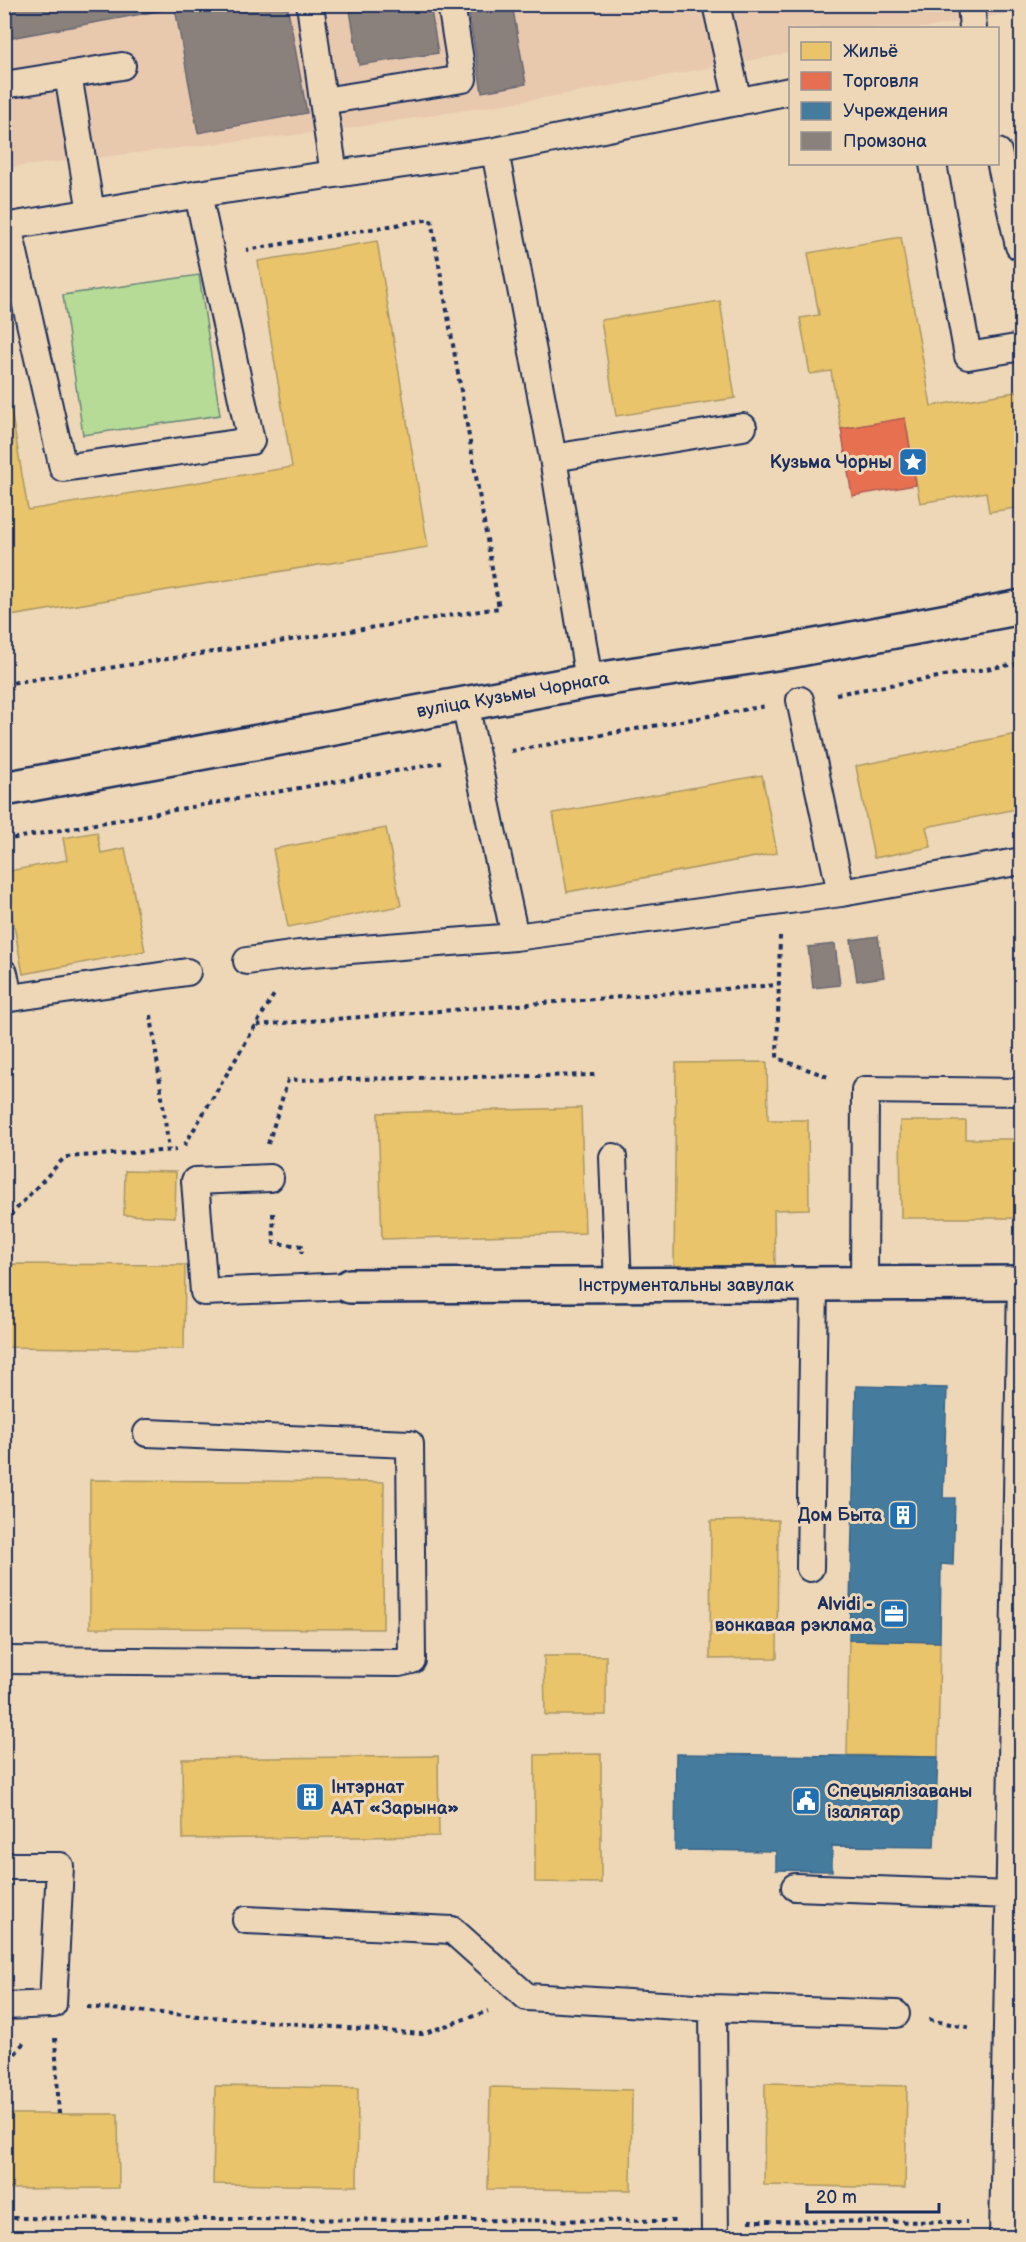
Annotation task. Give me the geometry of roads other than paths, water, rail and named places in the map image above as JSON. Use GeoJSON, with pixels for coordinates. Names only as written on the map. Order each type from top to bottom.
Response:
{"type":"FeatureCollection","features":[{"type":"Feature","properties":{"kind":"main road","name":"вуліца Кузьмы Чорнага"},"geometry":{"type":"LineString","coordinates":[[4,789],[589,681],[789,651],[1022,607]]}},
{"type":"Feature","properties":{"kind":"main road","name":"Інструментальны завулак"},"geometry":{"type":"LineString","coordinates":[[350,1286],[1021,1283]]}},
{"type":"Feature","properties":{"kind":"lane"},"geometry":{"type":"LineString","coordinates":[[310,4],[334,174]]}},
{"type":"Feature","properties":{"kind":"lane"},"geometry":{"type":"LineString","coordinates":[[323,101],[463,79],[451,4]]}},
{"type":"Feature","properties":{"kind":"lane"},"geometry":{"type":"LineString","coordinates":[[716,4],[738,102]]}},
{"type":"Feature","properties":{"kind":"lane"},"geometry":{"type":"LineString","coordinates":[[971,4],[973,27]]}},
{"type":"Feature","properties":{"kind":"lane"},"geometry":{"type":"LineString","coordinates":[[4,85],[122,66]]}},
{"type":"Feature","properties":{"kind":"lane"},"geometry":{"type":"LineString","coordinates":[[68,75],[91,212]]}},
{"type":"Feature","properties":{"kind":"lane"},"geometry":{"type":"LineString","coordinates":[[198,194],[251,441],[63,468],[7,226],[198,194],[495,151],[789,91]]}},
{"type":"Feature","properties":{"kind":"lane"},"geometry":{"type":"LineString","coordinates":[[495,151],[553,458],[589,681]]}},
{"type":"Feature","properties":{"kind":"lane"},"geometry":{"type":"LineString","coordinates":[[999,156],[1019,246]]}},
{"type":"Feature","properties":{"kind":"lane"},"geometry":{"type":"LineString","coordinates":[[933,165],[968,356],[1022,347]]}},
{"type":"Feature","properties":{"kind":"lane"},"geometry":{"type":"LineString","coordinates":[[553,458],[742,427]]}},
{"type":"Feature","properties":{"kind":"lane"},"geometry":{"type":"LineString","coordinates":[[800,700],[841,892]]}},
{"type":"Feature","properties":{"kind":"lane"},"geometry":{"type":"LineString","coordinates":[[465,704],[514,937]]}},
{"type":"Feature","properties":{"kind":"lane"},"geometry":{"type":"LineString","coordinates":[[247,961],[299,954],[514,937],[841,892],[1022,861]]}},
{"type":"Feature","properties":{"kind":"lane"},"geometry":{"type":"LineString","coordinates":[[4,973],[7,999],[188,972]]}},
{"type":"Feature","properties":{"kind":"lane"},"geometry":{"type":"LineString","coordinates":[[864,1284],[865,1090],[1022,1092]]}},
{"type":"Feature","properties":{"kind":"lane"},"geometry":{"type":"LineString","coordinates":[[613,1157],[618,1285]]}},
{"type":"Feature","properties":{"kind":"lane"},"geometry":{"type":"LineString","coordinates":[[270,1178],[195,1181],[204,1292],[350,1286]]}},
{"type":"Feature","properties":{"kind":"lane"},"geometry":{"type":"LineString","coordinates":[[1003,2230],[1014,2035],[1010,1895],[1018,1707],[1021,1283]]}},
{"type":"Feature","properties":{"kind":"lane"},"geometry":{"type":"LineString","coordinates":[[810,1568],[814,1284]]}},
{"type":"Feature","properties":{"kind":"lane"},"geometry":{"type":"LineString","coordinates":[[4,1660],[399,1664],[412,1660],[410,1444],[147,1433]]}},
{"type":"Feature","properties":{"kind":"lane"},"geometry":{"type":"LineString","coordinates":[[4,1866],[60,1866],[53,2004],[4,2006]]}},
{"type":"Feature","properties":{"kind":"lane"},"geometry":{"type":"LineString","coordinates":[[795,1887],[1010,1895]]}},
{"type":"Feature","properties":{"kind":"lane"},"geometry":{"type":"LineString","coordinates":[[246,1920],[452,1930],[527,1997],[713,2008],[896,2014]]}},
{"type":"Feature","properties":{"kind":"lane"},"geometry":{"type":"LineString","coordinates":[[713,2008],[715,2229]]}},
{"type":"Feature","properties":{"kind":"place","name":"Кузьма Чорны"},"geometry":{"type":"Point","coordinates":[913,462]}},
{"type":"Feature","properties":{"kind":"place","name":"Дом Быта"},"geometry":{"type":"Point","coordinates":[903,1515]}},
{"type":"Feature","properties":{"kind":"place","name":"Alvidi - вонкавая рэклама"},"geometry":{"type":"Point","coordinates":[894,1614]}},
{"type":"Feature","properties":{"kind":"place","name":"Інтэрнат ААТ «Зарына»"},"geometry":{"type":"Point","coordinates":[310,1797]}},
{"type":"Feature","properties":{"kind":"place","name":"Спецыялізаваны ізалятар"},"geometry":{"type":"Point","coordinates":[806,1801]}}]}
